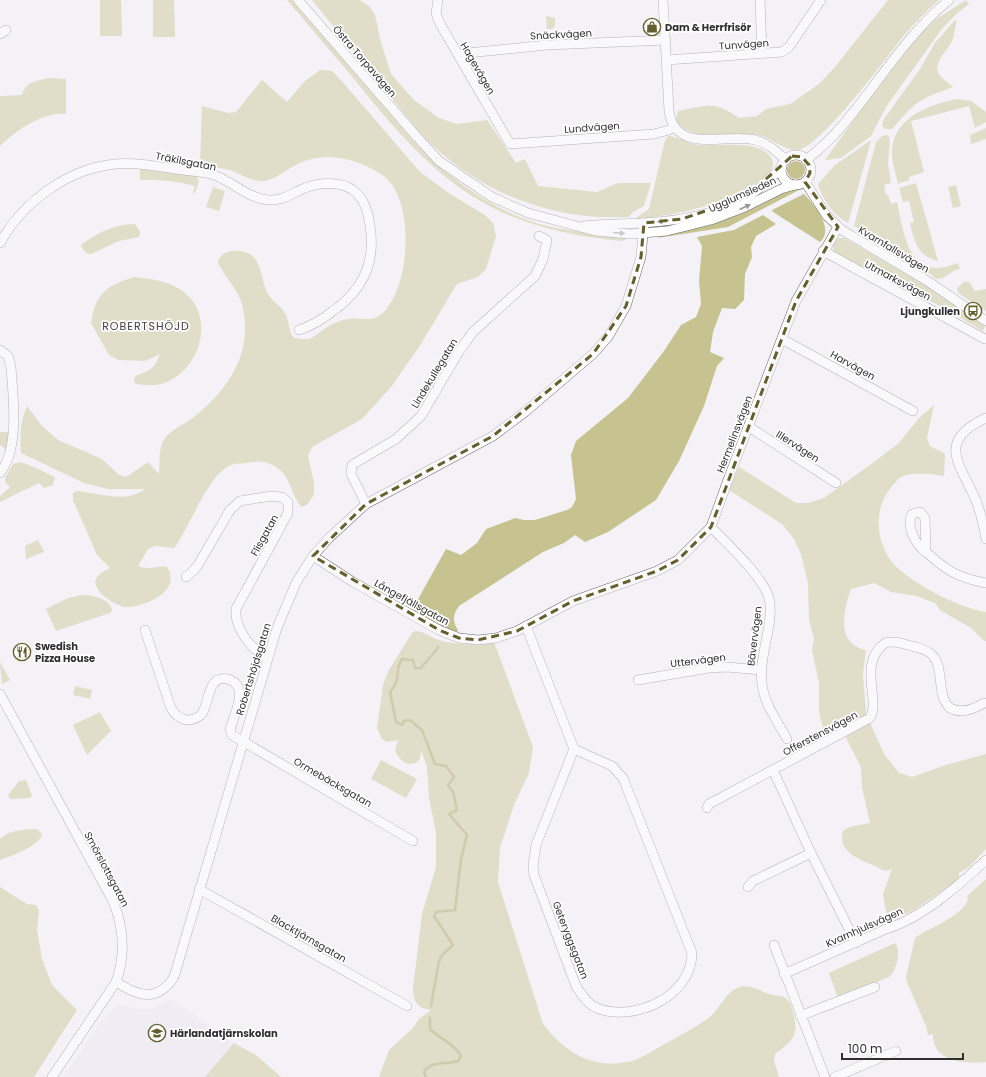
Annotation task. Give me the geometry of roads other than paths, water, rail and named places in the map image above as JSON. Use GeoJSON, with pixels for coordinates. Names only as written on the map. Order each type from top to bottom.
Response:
{"type":"FeatureCollection","features":[{"type":"Feature","properties":{"kind":"street","name":"Östra Torpavägen"},"geometry":{"type":"LineString","coordinates":[[298,0],[417,137]]}},
{"type":"Feature","properties":{"kind":"street","name":"Hagevägen"},"geometry":{"type":"LineString","coordinates":[[438,0],[437,16],[510,144]]}},
{"type":"Feature","properties":{"kind":"street"},"geometry":{"type":"LineString","coordinates":[[663,0],[669,111],[674,127],[680,133],[692,139],[757,140],[771,147],[784,164],[797,156],[806,160],[810,165],[810,173],[805,182]]}},
{"type":"Feature","properties":{"kind":"street"},"geometry":{"type":"LineString","coordinates":[[760,0],[762,53]]}},
{"type":"Feature","properties":{"kind":"street","name":"Tunvägen"},"geometry":{"type":"LineString","coordinates":[[666,60],[782,52],[789,46],[821,0]]}},
{"type":"Feature","properties":{"kind":"street"},"geometry":{"type":"LineString","coordinates":[[806,160],[842,126],[909,41],[935,12],[949,0]]}},
{"type":"Feature","properties":{"kind":"street","name":"Snäckvägen"},"geometry":{"type":"LineString","coordinates":[[458,54],[547,46],[666,40]]}},
{"type":"Feature","properties":{"kind":"street","name":"Lundvägen"},"geometry":{"type":"LineString","coordinates":[[510,144],[654,134],[674,127]]}},
{"type":"Feature","properties":{"kind":"street","name":"Ugglumsleden"},"geometry":{"type":"LineString","coordinates":[[417,137],[439,161],[492,197],[528,213],[595,231],[644,234],[667,231],[711,220],[745,207],[781,189],[805,182]]}},
{"type":"Feature","properties":{"kind":"street","name":"Träkilsgatan"},"geometry":{"type":"LineString","coordinates":[[0,243],[17,218],[44,193],[65,179],[105,165],[139,164],[206,174],[227,182],[250,196],[269,200],[283,199],[312,185],[342,185],[358,194],[367,213],[372,239],[369,264],[362,282],[352,296],[321,320],[299,330]]}},
{"type":"Feature","properties":{"kind":"street","name":"Ugglumsleden"},"geometry":{"type":"LineString","coordinates":[[581,226],[644,223],[682,219],[730,204],[746,197],[757,190],[784,164]]}},
{"type":"Feature","properties":{"kind":"street","name":"Ugglumsleden"},"geometry":{"type":"LineString","coordinates":[[784,164],[782,174],[785,181],[795,185]]}},
{"type":"Feature","properties":{"kind":"street","name":"Kvarnfallsvägen"},"geometry":{"type":"LineString","coordinates":[[805,182],[827,216],[838,227],[930,282],[986,321]]}},
{"type":"Feature","properties":{"kind":"street","name":"Robertshöjdsgatan"},"geometry":{"type":"LineString","coordinates":[[116,982],[134,992],[148,995],[160,992],[170,984],[177,968],[267,659],[290,595],[313,556],[329,538],[366,504],[493,436],[525,412],[593,354],[612,330],[626,306],[641,257],[644,223]]}},
{"type":"Feature","properties":{"kind":"street","name":"Hermelinsvägen"},"geometry":{"type":"LineString","coordinates":[[595,592],[668,566],[686,553],[711,527],[796,301],[822,251],[838,227]]}},
{"type":"Feature","properties":{"kind":"street","name":"Lindekullegatan"},"geometry":{"type":"LineString","coordinates":[[366,504],[351,474],[352,465],[385,446],[413,424],[427,407],[467,340],[487,318],[528,284],[535,276],[544,259],[547,240],[539,236]]}},
{"type":"Feature","properties":{"kind":"street","name":"Utmarksvägen"},"geometry":{"type":"LineString","coordinates":[[822,251],[985,339]]}},
{"type":"Feature","properties":{"kind":"street","name":"Harvägen"},"geometry":{"type":"LineString","coordinates":[[782,339],[913,411]]}},
{"type":"Feature","properties":{"kind":"street"},"geometry":{"type":"LineString","coordinates":[[0,350],[8,356],[11,367],[13,436],[12,449],[0,473]]}},
{"type":"Feature","properties":{"kind":"street"},"geometry":{"type":"LineString","coordinates":[[986,418],[968,427],[960,437],[956,447],[956,457],[977,504],[986,539]]}},
{"type":"Feature","properties":{"kind":"street","name":"Illervägen"},"geometry":{"type":"LineString","coordinates":[[749,427],[836,483]]}},
{"type":"Feature","properties":{"kind":"street","name":"Flisgatan"},"geometry":{"type":"LineString","coordinates":[[186,577],[198,565],[230,510],[240,501],[271,496],[281,496],[285,499],[289,506],[288,513],[236,609],[236,619],[249,643],[267,659]]}},
{"type":"Feature","properties":{"kind":"street","name":"Bävervägen"},"geometry":{"type":"LineString","coordinates":[[711,527],[759,579],[767,593],[770,605],[761,670],[763,691],[767,702],[787,739]]}},
{"type":"Feature","properties":{"kind":"street"},"geometry":{"type":"LineString","coordinates":[[926,552],[935,562],[960,577],[986,582]]}},
{"type":"Feature","properties":{"kind":"street","name":"Långefjällsgatan"},"geometry":{"type":"LineString","coordinates":[[313,556],[353,582],[448,634],[478,640],[496,638],[526,626],[573,601],[595,592]]}},
{"type":"Feature","properties":{"kind":"street"},"geometry":{"type":"LineString","coordinates":[[526,626],[574,749]]}},
{"type":"Feature","properties":{"kind":"street"},"geometry":{"type":"LineString","coordinates":[[145,630],[171,708],[180,718],[190,720],[201,715],[211,688],[216,681],[227,679],[238,686],[240,695],[230,732],[242,742]]}},
{"type":"Feature","properties":{"kind":"street","name":"Offerstensvägen"},"geometry":{"type":"LineString","coordinates":[[707,808],[709,804],[870,718],[873,710],[870,672],[876,653],[885,643],[893,642],[909,645],[926,650],[933,655],[936,662],[944,699],[950,708],[962,711],[978,707],[984,703]]}},
{"type":"Feature","properties":{"kind":"street","name":"Uttervägen"},"geometry":{"type":"LineString","coordinates":[[638,680],[713,668],[761,670]]}},
{"type":"Feature","properties":{"kind":"street","name":"Smörslottsgatan"},"geometry":{"type":"LineString","coordinates":[[0,694],[113,901],[122,926],[123,942],[120,970],[116,982],[52,1077]]}},
{"type":"Feature","properties":{"kind":"street","name":"Ormebäcksgatan"},"geometry":{"type":"LineString","coordinates":[[242,742],[413,841]]}},
{"type":"Feature","properties":{"kind":"street","name":"Geteryggsgatan"},"geometry":{"type":"LineString","coordinates":[[574,749],[612,766],[623,778],[692,953],[688,972],[670,994],[659,1002],[634,1011],[613,1012],[596,1008],[581,994],[576,986],[534,875],[536,845],[574,749]]}},
{"type":"Feature","properties":{"kind":"street"},"geometry":{"type":"LineString","coordinates":[[773,770],[811,853],[856,943]]}},
{"type":"Feature","properties":{"kind":"street"},"geometry":{"type":"LineString","coordinates":[[748,887],[753,881],[811,853]]}},
{"type":"Feature","properties":{"kind":"street","name":"Kvarnhjulsvägen"},"geometry":{"type":"LineString","coordinates":[[784,974],[886,929],[901,925],[945,895],[986,860]]}},
{"type":"Feature","properties":{"kind":"street","name":"Blacktjärnsgatan"},"geometry":{"type":"LineString","coordinates":[[199,889],[407,1006]]}},
{"type":"Feature","properties":{"kind":"street"},"geometry":{"type":"LineString","coordinates":[[774,946],[825,1077]]}},
{"type":"Feature","properties":{"kind":"street"},"geometry":{"type":"LineString","coordinates":[[800,1016],[875,987]]}},
{"type":"Feature","properties":{"kind":"street"},"geometry":{"type":"LineString","coordinates":[[835,1077],[896,1051]]}},
{"type":"Feature","properties":{"kind":"waterway"},"geometry":{"type":"LineString","coordinates":[[431,1006],[439,961],[443,954],[453,945],[434,916],[436,912],[455,910],[461,859],[467,835],[449,814],[457,810],[453,792],[448,785],[454,777],[446,766],[435,764],[422,730],[410,720],[404,721],[402,725],[396,722],[390,692],[396,682],[399,664],[402,659],[413,660],[415,668],[421,668],[438,647]]}},
{"type":"Feature","properties":{"kind":"waterway"},"geometry":{"type":"LineString","coordinates":[[426,1077],[424,1072],[427,1068],[435,1064],[458,1061],[461,1056],[455,1048],[430,1029],[430,1018]]}},
{"type":"Feature","properties":{"kind":"place","name":"Dam & Herrfrisör"},"geometry":{"type":"Point","coordinates":[652,27]}},
{"type":"Feature","properties":{"kind":"place","name":"Ljungkullen"},"geometry":{"type":"Point","coordinates":[973,311]}},
{"type":"Feature","properties":{"kind":"place","name":"Swedish Pizza House"},"geometry":{"type":"Point","coordinates":[22,652]}},
{"type":"Feature","properties":{"kind":"place","name":"Härlandatjärnskolan"},"geometry":{"type":"Point","coordinates":[157,1033]}},
{"type":"Feature","properties":{"kind":"district","name":"ROBERTSHÖJD"},"geometry":{"type":"Point","coordinates":[146,326]}}]}
